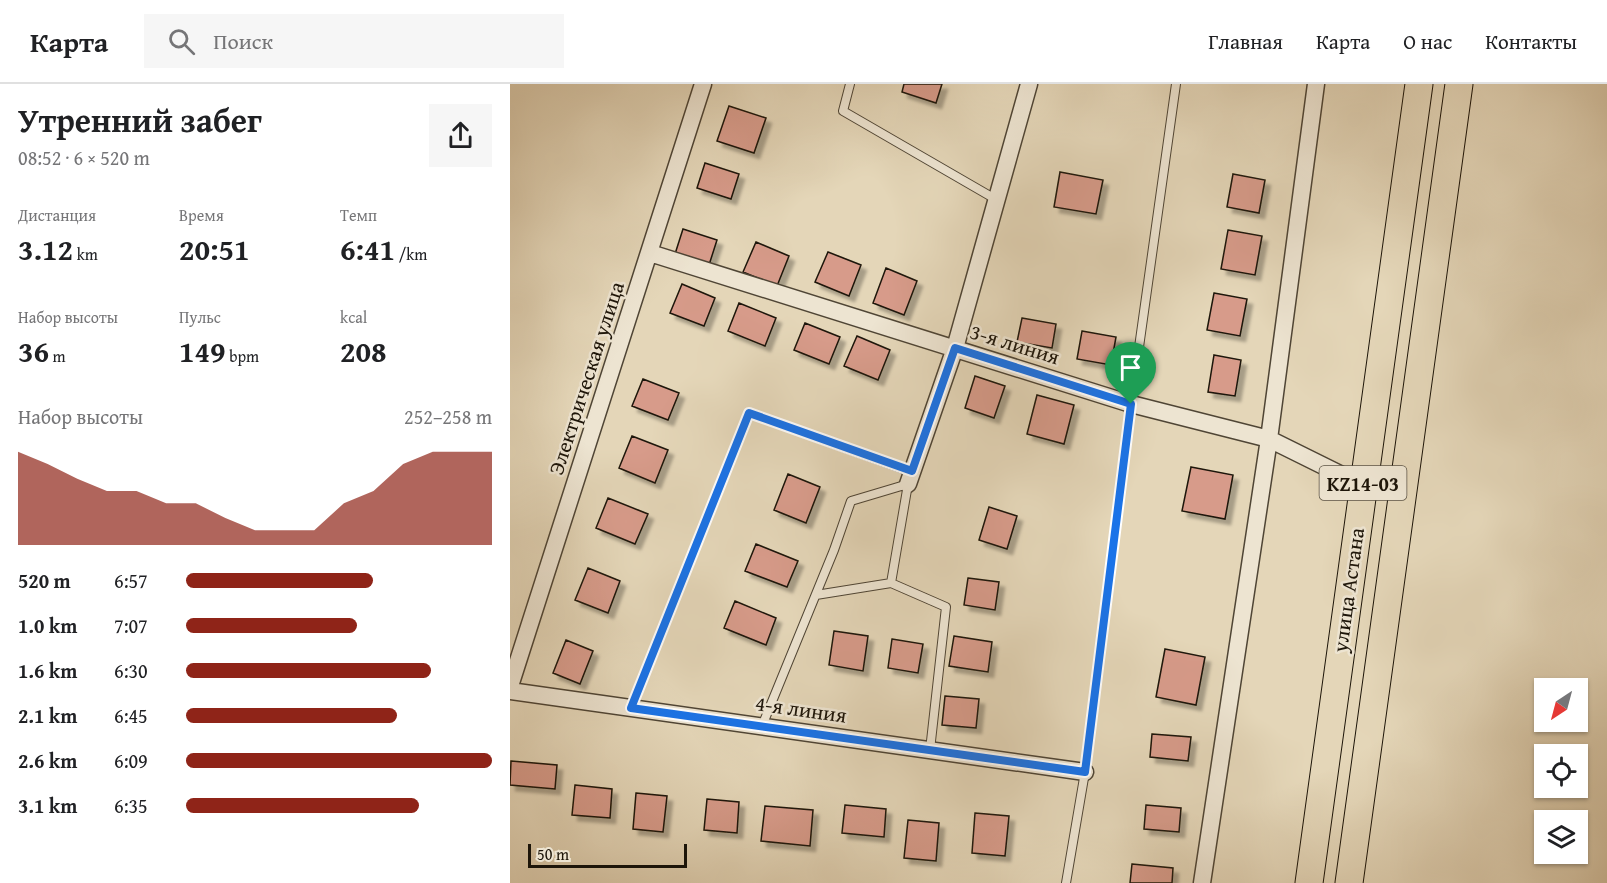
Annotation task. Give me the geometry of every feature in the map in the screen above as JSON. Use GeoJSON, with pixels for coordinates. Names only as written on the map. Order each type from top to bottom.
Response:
{"type":"FeatureCollection","features":[{"type":"Feature","properties":{"kind":"main road","name":"улица Астана"},"geometry":{"type":"LineString","coordinates":[[1309,883],[1419,84]]}},
{"type":"Feature","properties":{"kind":"main road","name":"улица Астана"},"geometry":{"type":"LineString","coordinates":[[1349,883],[1459,84]]}},
{"type":"Feature","properties":{"kind":"street","name":"Электрическая улица"},"geometry":{"type":"LineString","coordinates":[[510,686],[703,84]]}},
{"type":"Feature","properties":{"kind":"street"},"geometry":{"type":"LineString","coordinates":[[910,478],[955,348],[1029,84]]}},
{"type":"Feature","properties":{"kind":"street"},"geometry":{"type":"LineString","coordinates":[[1202,883],[1269,439],[1316,84]]}},
{"type":"Feature","properties":{"kind":"street","name":"3-я линия"},"geometry":{"type":"LineString","coordinates":[[650,253],[1131,404],[1269,439],[1362,485]]}},
{"type":"Feature","properties":{"kind":"street","name":"4-я линия"},"geometry":{"type":"LineString","coordinates":[[510,691],[1085,772]]}},
{"type":"Feature","properties":{"kind":"lane"},"geometry":{"type":"LineString","coordinates":[[850,84],[843,111],[997,200]]}},
{"type":"Feature","properties":{"kind":"lane"},"geometry":{"type":"LineString","coordinates":[[1066,883],[1085,772],[1131,404],[1176,84]]}},
{"type":"Feature","properties":{"kind":"lane"},"geometry":{"type":"LineString","coordinates":[[631,708],[749,413],[910,478]]}},
{"type":"Feature","properties":{"kind":"lane"},"geometry":{"type":"LineString","coordinates":[[891,584],[910,478]]}},
{"type":"Feature","properties":{"kind":"lane"},"geometry":{"type":"LineString","coordinates":[[762,726],[816,595],[851,501],[910,478]]}},
{"type":"Feature","properties":{"kind":"lane"},"geometry":{"type":"LineString","coordinates":[[816,595],[891,584],[946,607],[930,750]]}},
{"type":"Feature","properties":{"kind":"building"},"geometry":{"type":"Polygon","coordinates":[[[904,84],[942,84],[936,103],[902,92],[904,84]]]}},
{"type":"Feature","properties":{"kind":"building"},"geometry":{"type":"Polygon","coordinates":[[[729,106],[766,118],[754,153],[717,141],[729,106]]]}},
{"type":"Feature","properties":{"kind":"building"},"geometry":{"type":"Polygon","coordinates":[[[705,163],[739,174],[731,199],[697,188],[705,163]]]}},
{"type":"Feature","properties":{"kind":"building"},"geometry":{"type":"Polygon","coordinates":[[[1060,172],[1103,180],[1096,214],[1054,207],[1060,172]]]}},
{"type":"Feature","properties":{"kind":"building"},"geometry":{"type":"Polygon","coordinates":[[[1233,174],[1265,180],[1259,213],[1227,207],[1233,174]]]}},
{"type":"Feature","properties":{"kind":"building"},"geometry":{"type":"Polygon","coordinates":[[[683,229],[717,240],[709,265],[675,254],[683,229]]]}},
{"type":"Feature","properties":{"kind":"building"},"geometry":{"type":"Polygon","coordinates":[[[1228,230],[1262,236],[1255,275],[1221,269],[1228,230]]]}},
{"type":"Feature","properties":{"kind":"building"},"geometry":{"type":"Polygon","coordinates":[[[756,242],[789,256],[777,286],[743,272],[756,242]]]}},
{"type":"Feature","properties":{"kind":"building"},"geometry":{"type":"Polygon","coordinates":[[[828,252],[861,265],[849,296],[815,282],[828,252]]]}},
{"type":"Feature","properties":{"kind":"building"},"geometry":{"type":"Polygon","coordinates":[[[886,268],[917,281],[904,315],[873,303],[886,268]]]}},
{"type":"Feature","properties":{"kind":"building"},"geometry":{"type":"Polygon","coordinates":[[[682,284],[715,298],[704,326],[670,313],[682,284]]]}},
{"type":"Feature","properties":{"kind":"building"},"geometry":{"type":"Polygon","coordinates":[[[1214,293],[1247,299],[1240,336],[1207,330],[1214,293]]]}},
{"type":"Feature","properties":{"kind":"building"},"geometry":{"type":"Polygon","coordinates":[[[739,303],[776,318],[765,346],[728,331],[739,303]]]}},
{"type":"Feature","properties":{"kind":"building"},"geometry":{"type":"Polygon","coordinates":[[[1022,318],[1056,324],[1052,348],[1017,342],[1022,318]]]}},
{"type":"Feature","properties":{"kind":"building"},"geometry":{"type":"Polygon","coordinates":[[[805,323],[840,337],[829,364],[794,350],[805,323]]]}},
{"type":"Feature","properties":{"kind":"building"},"geometry":{"type":"Polygon","coordinates":[[[1082,331],[1116,337],[1111,365],[1077,359],[1082,331]]]}},
{"type":"Feature","properties":{"kind":"building"},"geometry":{"type":"Polygon","coordinates":[[[857,336],[890,350],[878,380],[844,366],[857,336]]]}},
{"type":"Feature","properties":{"kind":"building"},"geometry":{"type":"Polygon","coordinates":[[[1214,355],[1241,360],[1235,396],[1208,392],[1214,355]]]}},
{"type":"Feature","properties":{"kind":"building"},"geometry":{"type":"Polygon","coordinates":[[[975,376],[1005,386],[994,418],[965,408],[975,376]]]}},
{"type":"Feature","properties":{"kind":"building"},"geometry":{"type":"Polygon","coordinates":[[[643,379],[679,393],[668,420],[632,406],[643,379]]]}},
{"type":"Feature","properties":{"kind":"building"},"geometry":{"type":"Polygon","coordinates":[[[1037,395],[1074,405],[1064,444],[1027,434],[1037,395]]]}},
{"type":"Feature","properties":{"kind":"building"},"geometry":{"type":"Polygon","coordinates":[[[632,436],[668,450],[655,483],[619,468],[632,436]]]}},
{"type":"Feature","properties":{"kind":"building"},"geometry":{"type":"Polygon","coordinates":[[[1191,467],[1233,475],[1225,519],[1182,511],[1191,467]]]}},
{"type":"Feature","properties":{"kind":"building"},"geometry":{"type":"Polygon","coordinates":[[[788,474],[820,487],[806,523],[774,510],[788,474]]]}},
{"type":"Feature","properties":{"kind":"building"},"geometry":{"type":"Polygon","coordinates":[[[608,498],[648,514],[635,544],[596,528],[608,498]]]}},
{"type":"Feature","properties":{"kind":"building"},"geometry":{"type":"Polygon","coordinates":[[[989,507],[1017,516],[1007,549],[979,540],[989,507]]]}},
{"type":"Feature","properties":{"kind":"building"},"geometry":{"type":"Polygon","coordinates":[[[756,544],[798,561],[787,587],[745,571],[756,544]]]}},
{"type":"Feature","properties":{"kind":"building"},"geometry":{"type":"Polygon","coordinates":[[[588,568],[620,581],[608,613],[575,600],[588,568]]]}},
{"type":"Feature","properties":{"kind":"building"},"geometry":{"type":"Polygon","coordinates":[[[968,578],[999,582],[995,610],[964,605],[968,578]]]}},
{"type":"Feature","properties":{"kind":"building"},"geometry":{"type":"Polygon","coordinates":[[[735,601],[776,618],[766,645],[724,628],[735,601]]]}},
{"type":"Feature","properties":{"kind":"building"},"geometry":{"type":"Polygon","coordinates":[[[834,631],[868,636],[863,671],[829,665],[834,631]]]}},
{"type":"Feature","properties":{"kind":"building"},"geometry":{"type":"Polygon","coordinates":[[[954,636],[992,642],[988,672],[949,666],[954,636]]]}},
{"type":"Feature","properties":{"kind":"building"},"geometry":{"type":"Polygon","coordinates":[[[892,639],[923,644],[918,673],[888,668],[892,639]]]}},
{"type":"Feature","properties":{"kind":"building"},"geometry":{"type":"Polygon","coordinates":[[[566,640],[593,651],[580,684],[553,673],[566,640]]]}},
{"type":"Feature","properties":{"kind":"building"},"geometry":{"type":"Polygon","coordinates":[[[1165,649],[1205,657],[1196,705],[1156,697],[1165,649]]]}},
{"type":"Feature","properties":{"kind":"building"},"geometry":{"type":"Polygon","coordinates":[[[945,696],[979,699],[976,728],[942,725],[945,696]]]}},
{"type":"Feature","properties":{"kind":"building"},"geometry":{"type":"Polygon","coordinates":[[[1152,734],[1191,737],[1188,761],[1150,757],[1152,734]]]}},
{"type":"Feature","properties":{"kind":"building"},"geometry":{"type":"Polygon","coordinates":[[[511,761],[557,765],[555,789],[510,785],[511,761]]]}},
{"type":"Feature","properties":{"kind":"building"},"geometry":{"type":"Polygon","coordinates":[[[575,785],[612,789],[610,818],[572,815],[575,785]]]}},
{"type":"Feature","properties":{"kind":"building"},"geometry":{"type":"Polygon","coordinates":[[[636,793],[667,796],[663,832],[633,829],[636,793]]]}},
{"type":"Feature","properties":{"kind":"building"},"geometry":{"type":"Polygon","coordinates":[[[707,799],[739,802],[737,833],[704,830],[707,799]]]}},
{"type":"Feature","properties":{"kind":"building"},"geometry":{"type":"Polygon","coordinates":[[[845,805],[886,809],[884,837],[842,833],[845,805]]]}},
{"type":"Feature","properties":{"kind":"building"},"geometry":{"type":"Polygon","coordinates":[[[1146,805],[1181,808],[1179,832],[1144,829],[1146,805]]]}},
{"type":"Feature","properties":{"kind":"building"},"geometry":{"type":"Polygon","coordinates":[[[765,806],[813,810],[810,846],[761,841],[765,806]]]}},
{"type":"Feature","properties":{"kind":"building"},"geometry":{"type":"Polygon","coordinates":[[[975,813],[1009,816],[1005,856],[972,853],[975,813]]]}},
{"type":"Feature","properties":{"kind":"building"},"geometry":{"type":"Polygon","coordinates":[[[908,820],[939,823],[936,861],[904,858],[908,820]]]}},
{"type":"Feature","properties":{"kind":"building"},"geometry":{"type":"Polygon","coordinates":[[[1132,864],[1173,868],[1172,883],[1130,883],[1132,864]]]}},
{"type":"Feature","properties":{"kind":"route"},"geometry":{"type":"LineString","coordinates":[[955,348],[1131,404],[1085,772],[631,708],[749,413],[912,471],[955,348]]}}]}
